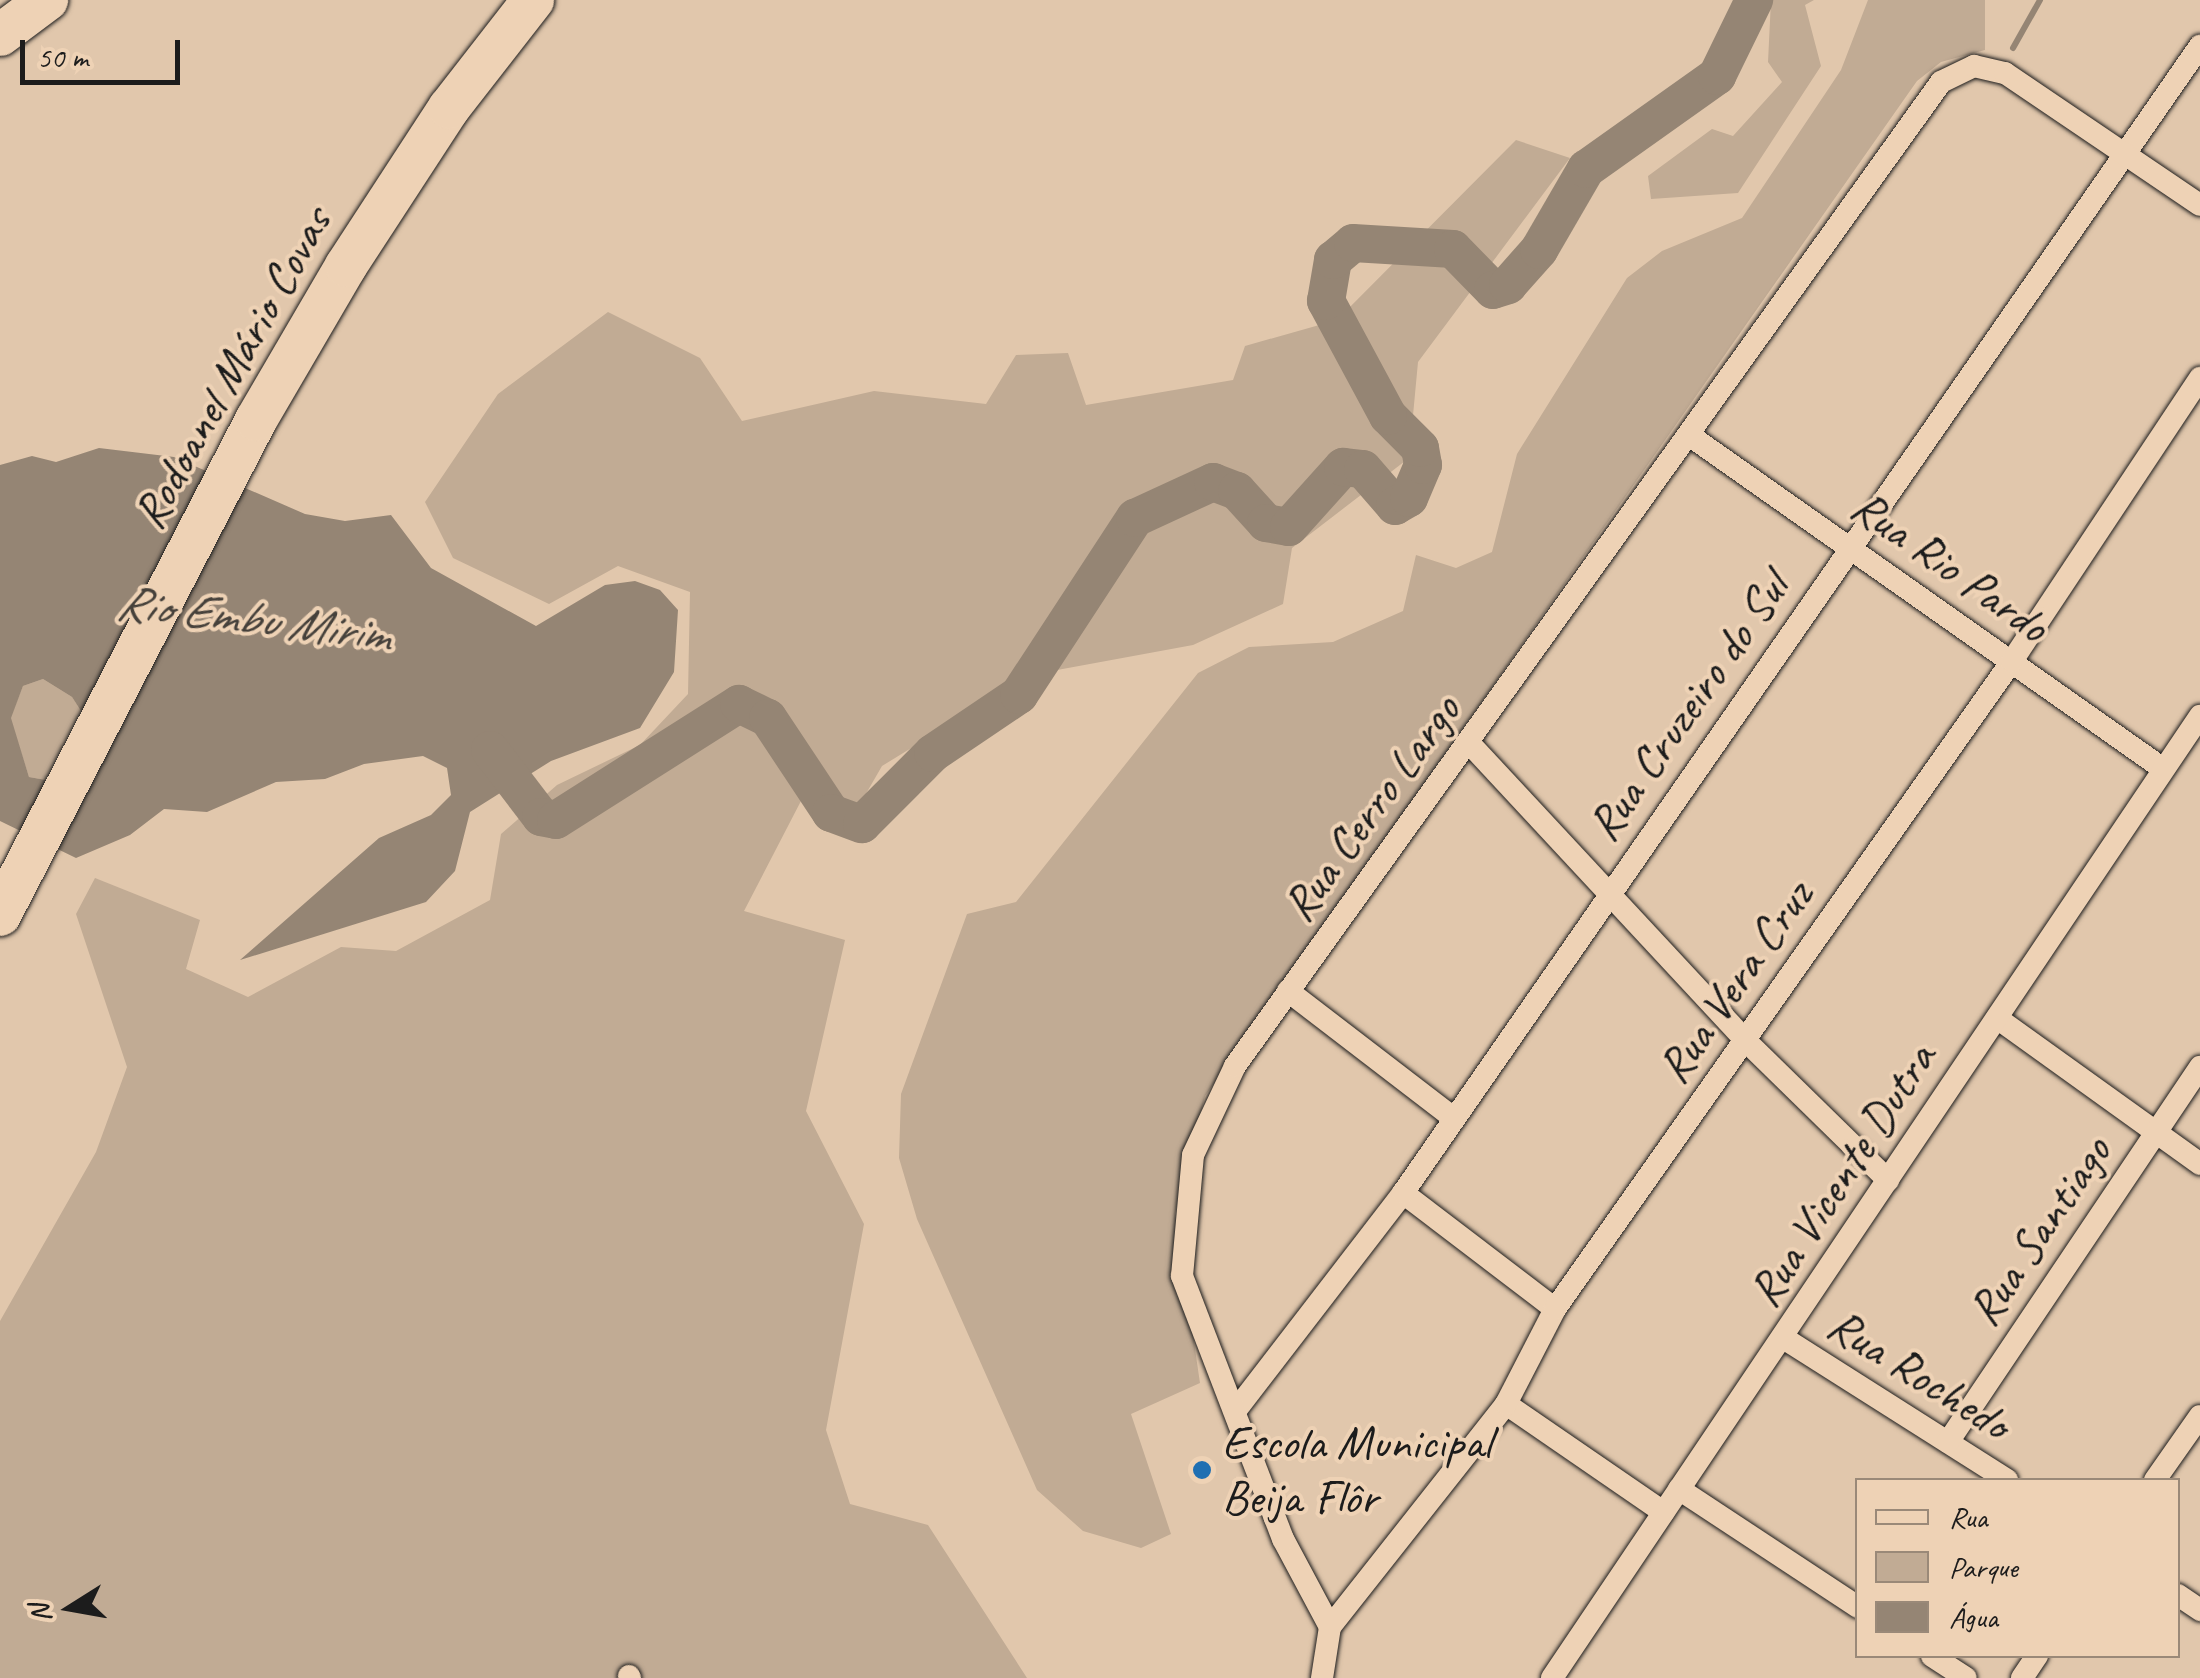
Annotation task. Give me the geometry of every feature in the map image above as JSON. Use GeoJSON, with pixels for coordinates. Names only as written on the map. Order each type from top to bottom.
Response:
{"type":"FeatureCollection","features":[{"type":"Feature","properties":{"kind":"highway"},"geometry":{"type":"LineString","coordinates":[[0,35],[47,0]]}},
{"type":"Feature","properties":{"kind":"highway","name":"Rodoanel Mário Covas"},"geometry":{"type":"LineString","coordinates":[[0,914],[256,420],[448,108],[534,0]]}},
{"type":"Feature","properties":{"kind":"street","name":"Rua Cruzeiro do Sul"},"geometry":{"type":"LineString","coordinates":[[1236,1410],[1403,1193],[1451,1116],[1852,550],[2200,46]]}},
{"type":"Feature","properties":{"kind":"street","name":"Rua Cerro Largo"},"geometry":{"type":"LineString","coordinates":[[1330,1626],[1282,1539],[1182,1276],[1182,1222],[1210,1108],[1288,991],[1472,746],[1918,111],[1956,70],[2005,73],[2124,151]]}},
{"type":"Feature","properties":{"kind":"street"},"geometry":{"type":"LineString","coordinates":[[2124,151],[2200,204]]}},
{"type":"Feature","properties":{"kind":"street","name":"Rua Vera Cruz"},"geometry":{"type":"LineString","coordinates":[[1330,1626],[1506,1404],[1555,1309],[2012,661],[2200,378]]}},
{"type":"Feature","properties":{"kind":"street","name":"Rua Rio Pardo"},"geometry":{"type":"LineString","coordinates":[[1689,436],[2162,768]]}},
{"type":"Feature","properties":{"kind":"street","name":"Rua Vicente Dutra"},"geometry":{"type":"LineString","coordinates":[[1552,1678],[1786,1339],[1888,1180],[2200,716]]}},
{"type":"Feature","properties":{"kind":"street"},"geometry":{"type":"LineString","coordinates":[[1472,746],[1746,1041],[1888,1180]]}},
{"type":"Feature","properties":{"kind":"street"},"geometry":{"type":"LineString","coordinates":[[1288,991],[1451,1116]]}},
{"type":"Feature","properties":{"kind":"street"},"geometry":{"type":"LineString","coordinates":[[1997,1018],[2200,1164]]}},
{"type":"Feature","properties":{"kind":"street","name":"Rua Santiago"},"geometry":{"type":"LineString","coordinates":[[1948,1442],[2200,1067]]}},
{"type":"Feature","properties":{"kind":"street"},"geometry":{"type":"LineString","coordinates":[[1403,1193],[1555,1309]]}},
{"type":"Feature","properties":{"kind":"street","name":"Rua Rochedo"},"geometry":{"type":"LineString","coordinates":[[1786,1339],[2005,1478]]}},
{"type":"Feature","properties":{"kind":"street"},"geometry":{"type":"LineString","coordinates":[[1506,1404],[1664,1512]]}},
{"type":"Feature","properties":{"kind":"street"},"geometry":{"type":"LineString","coordinates":[[2156,1478],[2200,1416]]}},
{"type":"Feature","properties":{"kind":"street"},"geometry":{"type":"LineString","coordinates":[[1679,1489],[1855,1605]]}},
{"type":"Feature","properties":{"kind":"street"},"geometry":{"type":"LineString","coordinates":[[1322,1678],[1330,1626]]}},
{"type":"Feature","properties":{"kind":"street"},"geometry":{"type":"LineString","coordinates":[[1935,1658],[1966,1678]]}},
{"type":"Feature","properties":{"kind":"green space"},"geometry":{"type":"Polygon","coordinates":[[[1771,0],[1814,0],[1805,5],[1821,66],[1738,193],[1651,199],[1648,176],[1712,129],[1733,136],[1782,82],[1768,62],[1771,0]]]}},
{"type":"Feature","properties":{"kind":"green space"},"geometry":{"type":"Polygon","coordinates":[[[1868,0],[1985,0],[1985,50],[1941,62],[1917,81],[1205,1096],[1175,1213],[1200,1383],[1131,1414],[1171,1534],[1141,1548],[1083,1531],[1037,1490],[917,1219],[899,1158],[901,1094],[967,914],[1016,902],[1198,673],[1249,647],[1333,642],[1403,611],[1416,555],[1456,568],[1492,552],[1517,454],[1627,278],[1662,251],[1742,218],[1841,70],[1868,0]]]}},
{"type":"Feature","properties":{"kind":"green space"},"geometry":{"type":"Polygon","coordinates":[[[1516,140],[1570,158],[1418,362],[1409,458],[1292,548],[1283,604],[1193,645],[1030,675],[882,766],[856,811],[802,799],[744,911],[845,940],[806,1111],[864,1224],[826,1430],[850,1504],[928,1525],[1027,1678],[0,1678],[0,1321],[96,1152],[127,1067],[76,914],[95,878],[200,920],[186,969],[248,997],[341,947],[396,951],[490,900],[501,834],[557,785],[640,745],[688,694],[690,592],[618,566],[549,604],[453,558],[425,502],[498,394],[608,312],[700,358],[742,421],[874,391],[986,404],[1016,355],[1068,353],[1086,405],[1233,380],[1245,346],[1337,320],[1516,140]]]}},
{"type":"Feature","properties":{"kind":"green space"},"geometry":{"type":"Polygon","coordinates":[[[43,679],[72,697],[106,748],[96,778],[80,786],[29,777],[10,718],[23,686],[43,679]]]}},
{"type":"Feature","properties":{"kind":"water"},"geometry":{"type":"Polygon","coordinates":[[[99,448],[174,457],[305,514],[345,521],[391,515],[431,568],[536,626],[605,585],[635,581],[660,590],[678,610],[674,672],[640,728],[551,761],[470,812],[455,871],[426,902],[240,960],[379,838],[431,815],[451,795],[447,768],[423,756],[364,764],[325,779],[276,782],[207,812],[164,809],[130,835],[76,858],[0,821],[0,465],[32,456],[56,462],[99,448]],[[43,679],[23,686],[11,718],[29,777],[80,786],[96,778],[105,748],[72,697],[43,679]]]}},
{"type":"Feature","properties":{"kind":"waterway","name":"Rio Embu Mirim"},"geometry":{"type":"LineString","coordinates":[[490,750],[541,817],[556,820],[739,704],[768,718],[831,813],[862,824],[933,753],[1019,695],[1135,518],[1213,482],[1237,491],[1266,523],[1289,527],[1343,467],[1363,469],[1395,506],[1409,498],[1423,465],[1420,448],[1388,416],[1326,301],[1333,260],[1353,243],[1453,249],[1493,290],[1508,285],[1539,250],[1586,169],[1717,76],[1754,0]]}},
{"type":"Feature","properties":{"kind":"waterway"},"geometry":{"type":"LineString","coordinates":[[2013,48],[2040,0]]}},
{"type":"Feature","properties":{"kind":"place","name":"Escola Municipal Beija Flôr"},"geometry":{"type":"Point","coordinates":[1202,1470]}}]}
